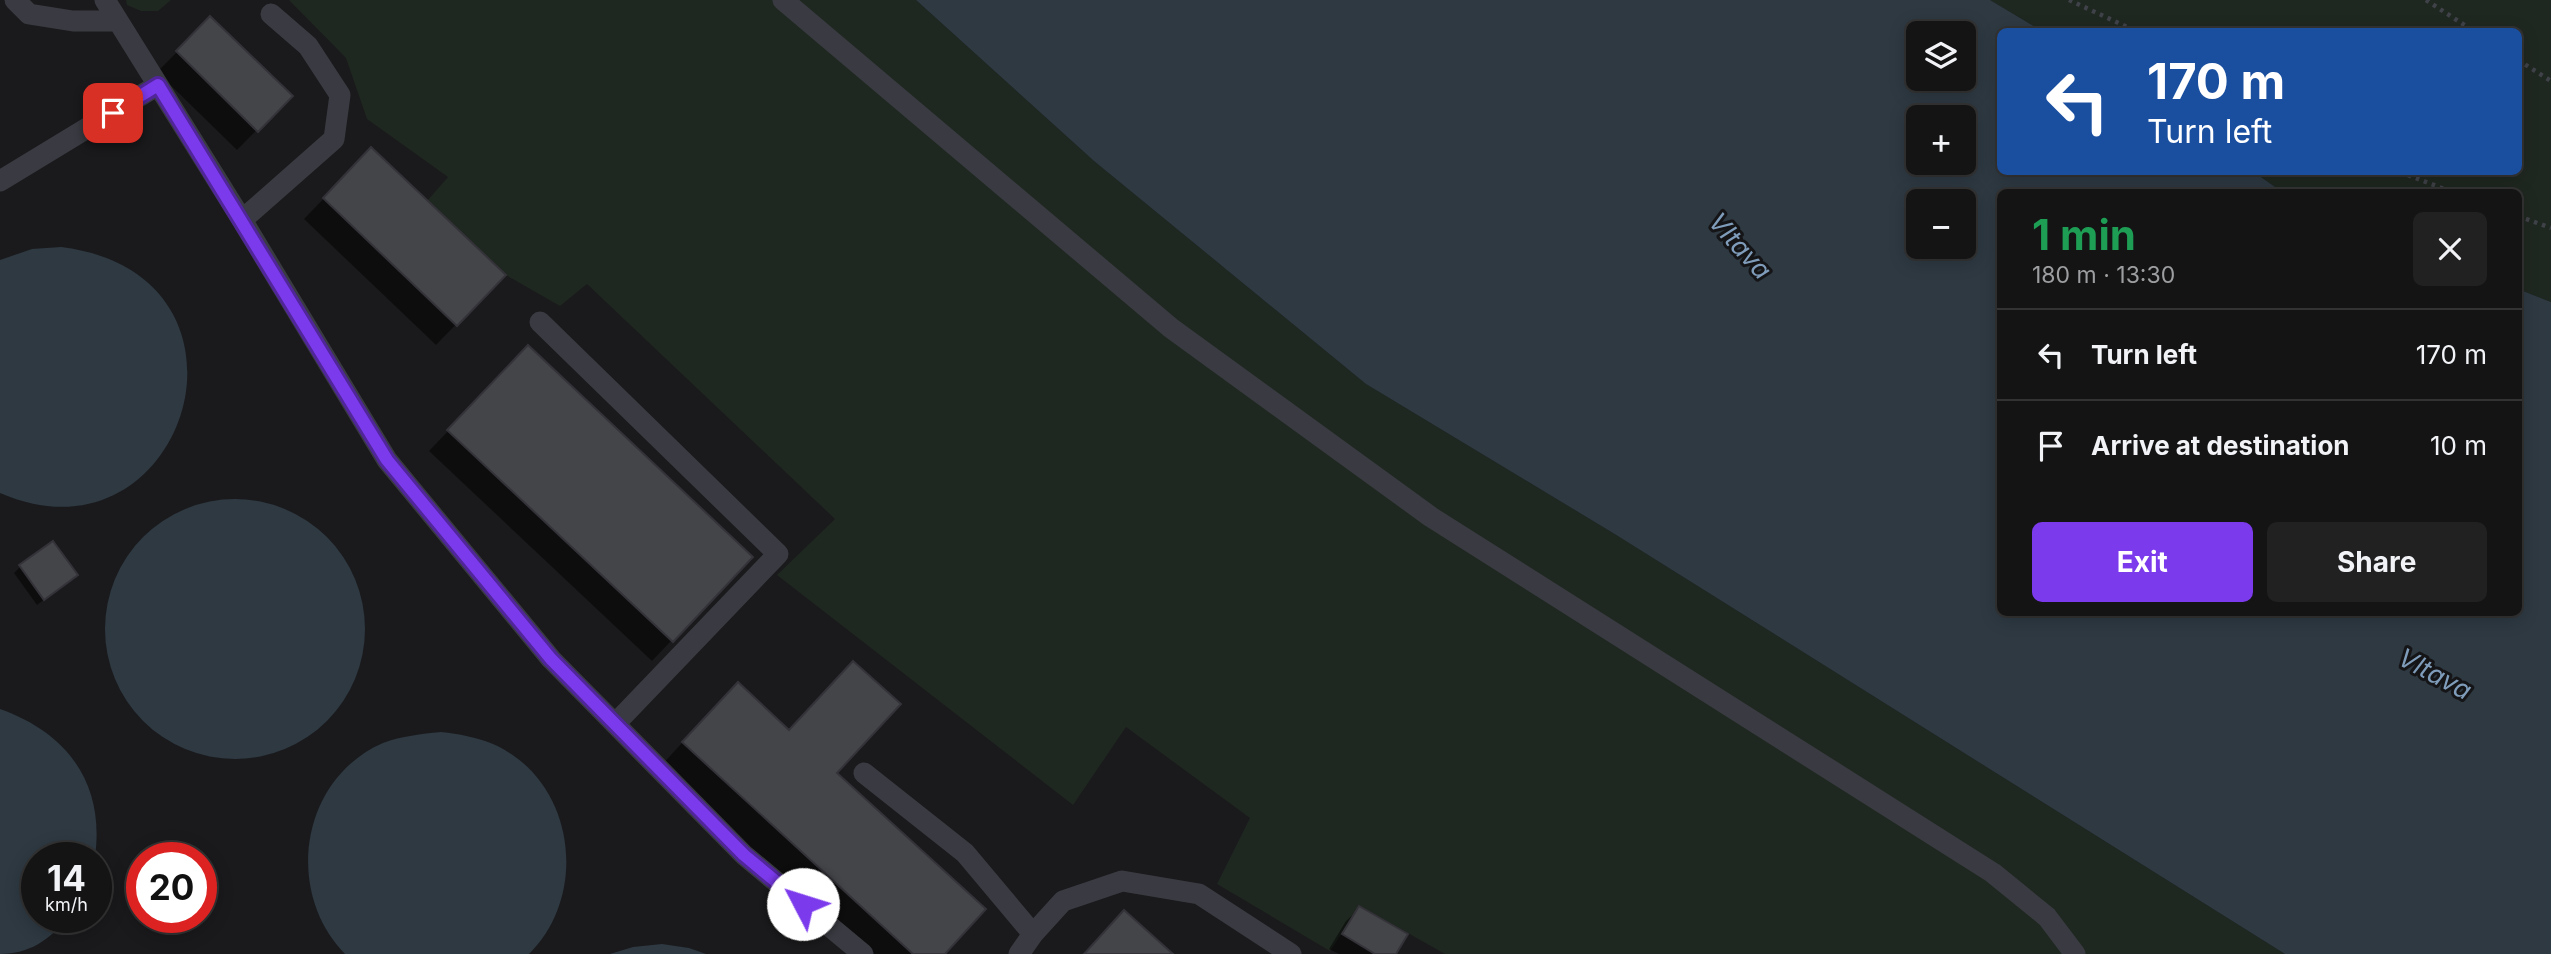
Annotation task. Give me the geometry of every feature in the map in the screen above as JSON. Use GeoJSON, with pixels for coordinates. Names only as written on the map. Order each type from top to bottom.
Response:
{"type":"FeatureCollection","features":[{"type":"Feature","properties":{"kind":"lane"},"geometry":{"type":"LineString","coordinates":[[15,0],[29,14],[73,20],[117,20]]}},
{"type":"Feature","properties":{"kind":"lane"},"geometry":{"type":"LineString","coordinates":[[105,0],[387,460],[551,659],[744,855],[863,954]]}},
{"type":"Feature","properties":{"kind":"lane"},"geometry":{"type":"LineString","coordinates":[[783,0],[1171,328],[1431,517],[1993,873],[2047,917],[2075,954]]}},
{"type":"Feature","properties":{"kind":"lane"},"geometry":{"type":"LineString","coordinates":[[242,220],[334,139],[340,95],[308,46],[271,14]]}},
{"type":"Feature","properties":{"kind":"lane"},"geometry":{"type":"LineString","coordinates":[[0,181],[158,85]]}},
{"type":"Feature","properties":{"kind":"lane"},"geometry":{"type":"LineString","coordinates":[[540,321],[778,554],[615,724]]}},
{"type":"Feature","properties":{"kind":"lane"},"geometry":{"type":"LineString","coordinates":[[864,773],[965,853],[1033,934]]}},
{"type":"Feature","properties":{"kind":"lane"},"geometry":{"type":"LineString","coordinates":[[1020,954],[1033,934],[1063,901],[1122,881],[1199,894],[1291,954]]}},
{"type":"Feature","properties":{"kind":"path"},"geometry":{"type":"LineString","coordinates":[[2069,0],[2129,28]]}},
{"type":"Feature","properties":{"kind":"path"},"geometry":{"type":"LineString","coordinates":[[2427,0],[2469,28]]}},
{"type":"Feature","properties":{"kind":"path"},"geometry":{"type":"LineString","coordinates":[[2522,63],[2551,81]]}},
{"type":"Feature","properties":{"kind":"path"},"geometry":{"type":"LineString","coordinates":[[2408,175],[2444,189]]}},
{"type":"Feature","properties":{"kind":"path"},"geometry":{"type":"LineString","coordinates":[[2522,217],[2551,228]]}},
{"type":"Feature","properties":{"kind":"shaded area"},"geometry":{"type":"Polygon","coordinates":[[[126,0],[171,0],[158,11],[141,11],[127,5],[126,0]]]}},
{"type":"Feature","properties":{"kind":"shaded area"},"geometry":{"type":"Polygon","coordinates":[[[289,0],[916,0],[1094,161],[1366,384],[1613,533],[2285,954],[1445,954],[1360,906],[1330,951],[1217,884],[1250,818],[1126,727],[1073,805],[777,575],[835,519],[587,284],[560,306],[506,275],[427,201],[448,177],[367,119],[346,58],[289,0]]]}},
{"type":"Feature","properties":{"kind":"shaded area"},"geometry":{"type":"Polygon","coordinates":[[[1990,0],[2551,0],[2551,302],[2522,291],[2522,189],[2278,189],[2258,175],[2522,175],[2522,28],[2037,28],[1990,0]]]}},
{"type":"Feature","properties":{"kind":"water","name":"Vltava"},"geometry":{"type":"Polygon","coordinates":[[[916,0],[1990,0],[2037,28],[1997,28],[1997,175],[2258,175],[2278,189],[1997,189],[1997,616],[2522,616],[2522,291],[2551,302],[2551,954],[2285,954],[1613,533],[1366,384],[1094,161],[916,0]]]}},
{"type":"Feature","properties":{"kind":"water"},"geometry":{"type":"Polygon","coordinates":[[[61,247],[129,269],[170,308],[187,358],[182,410],[159,458],[119,493],[65,507],[0,493],[0,260],[32,249],[61,247]]]}},
{"type":"Feature","properties":{"kind":"water"},"geometry":{"type":"Polygon","coordinates":[[[235,499],[273,504],[296,514],[318,528],[336,546],[360,591],[365,629],[360,667],[350,690],[336,712],[318,730],[273,754],[235,759],[197,754],[174,744],[152,730],[134,712],[110,667],[105,629],[110,591],[120,568],[134,546],[152,528],[197,504],[235,499]]]}},
{"type":"Feature","properties":{"kind":"water"},"geometry":{"type":"Polygon","coordinates":[[[0,709],[24,719],[63,747],[87,784],[94,806],[97,831],[96,842],[21,842],[21,933],[53,933],[30,948],[0,954],[0,709]]]}},
{"type":"Feature","properties":{"kind":"water"},"geometry":{"type":"Polygon","coordinates":[[[441,732],[493,744],[521,761],[542,784],[557,810],[565,840],[566,871],[561,901],[548,929],[529,954],[345,954],[326,929],[314,900],[308,869],[310,839],[318,809],[333,782],[355,760],[383,743],[441,732]]]}},
{"type":"Feature","properties":{"kind":"water"},"geometry":{"type":"Polygon","coordinates":[[[662,944],[706,954],[610,954],[633,947],[662,944]]]}},
{"type":"Feature","properties":{"kind":"building"},"geometry":{"type":"Polygon","coordinates":[[[210,16],[293,96],[258,132],[176,51],[210,16]]]}},
{"type":"Feature","properties":{"kind":"building"},"geometry":{"type":"Polygon","coordinates":[[[371,147],[506,275],[457,326],[323,198],[371,147]]]}},
{"type":"Feature","properties":{"kind":"building"},"geometry":{"type":"Polygon","coordinates":[[[528,345],[753,557],[673,642],[447,430],[528,345]]]}},
{"type":"Feature","properties":{"kind":"building"},"geometry":{"type":"Polygon","coordinates":[[[53,541],[78,575],[44,600],[19,565],[53,541]]]}},
{"type":"Feature","properties":{"kind":"building"},"geometry":{"type":"Polygon","coordinates":[[[853,661],[901,704],[837,773],[986,909],[945,954],[913,954],[682,742],[738,682],[789,730],[853,661]]]}},
{"type":"Feature","properties":{"kind":"building"},"geometry":{"type":"Polygon","coordinates":[[[1359,906],[1408,934],[1396,954],[1375,954],[1342,934],[1359,906]]]}},
{"type":"Feature","properties":{"kind":"building"},"geometry":{"type":"Polygon","coordinates":[[[1124,910],[1173,954],[1084,954],[1124,910]]]}},
{"type":"Feature","properties":{"kind":"route"},"geometry":{"type":"LineString","coordinates":[[113,113],[158,85],[387,460],[551,659],[744,855],[803,904]]}}]}
